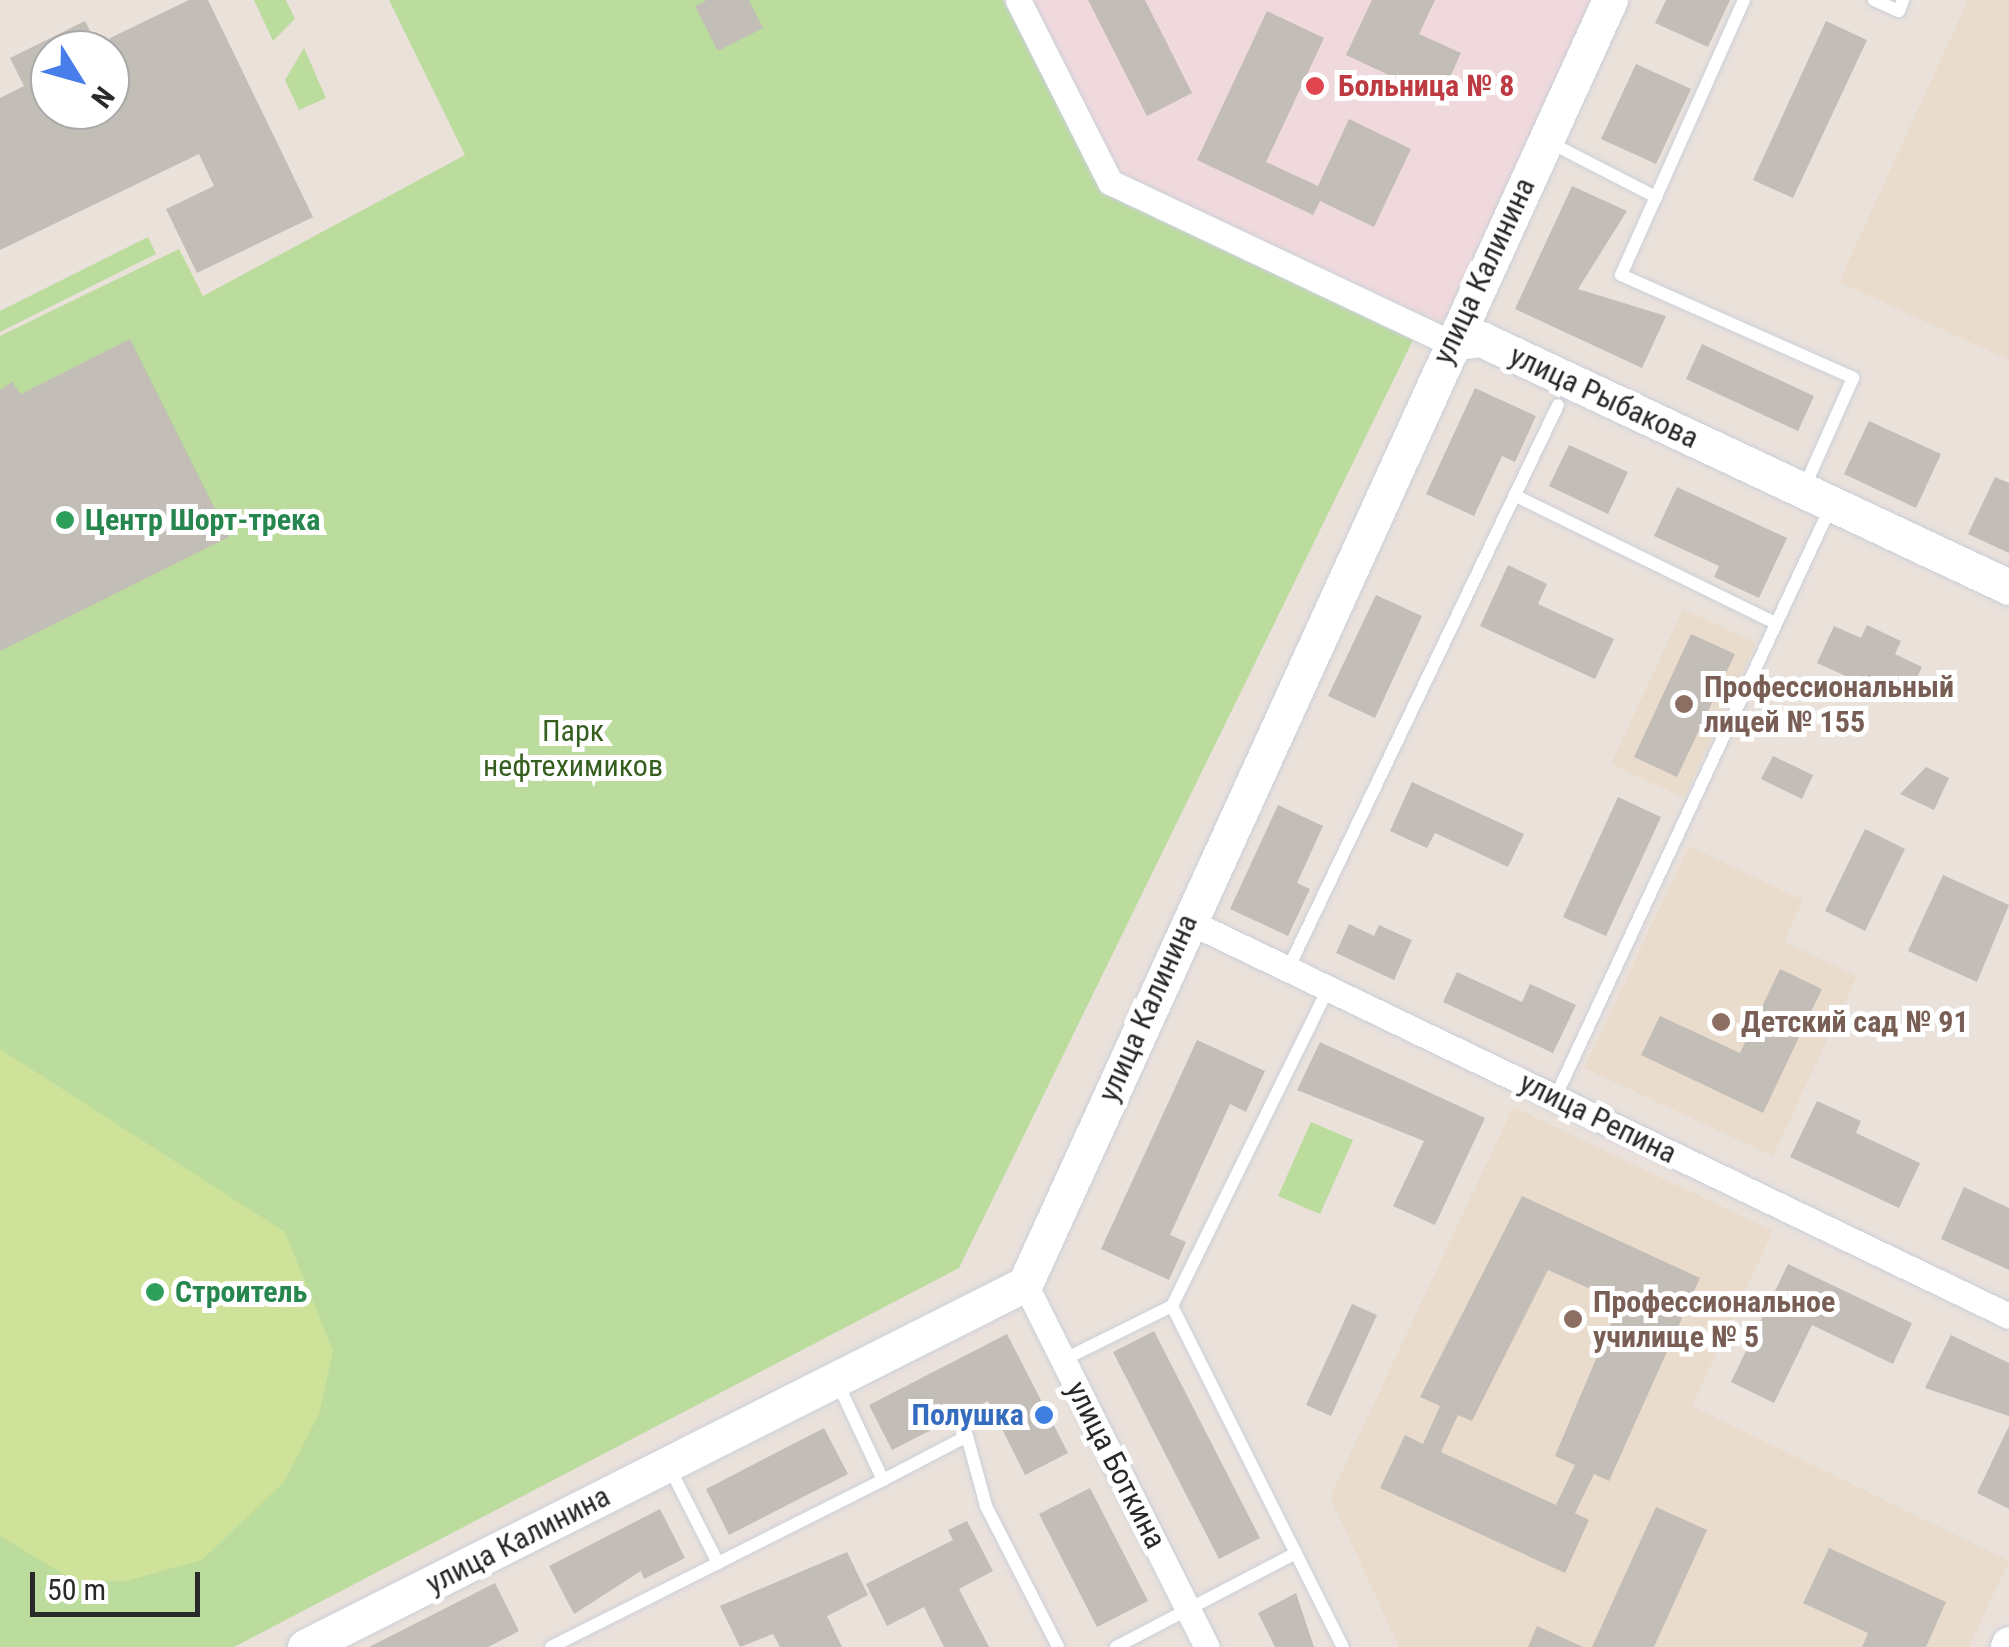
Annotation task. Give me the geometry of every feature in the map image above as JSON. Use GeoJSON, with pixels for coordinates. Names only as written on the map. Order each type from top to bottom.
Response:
{"type":"FeatureCollection","features":[{"type":"Feature","properties":{"kind":"street","name":"улица Рыбакова"},"geometry":{"type":"LineString","coordinates":[[1018,0],[1110,182],[1451,343],[1481,340],[2009,587]]}},
{"type":"Feature","properties":{"kind":"street","name":"улица Калинина"},"geometry":{"type":"LineString","coordinates":[[305,1647],[347,1638],[667,1464],[1025,1284],[1186,920],[1610,0]]}},
{"type":"Feature","properties":{"kind":"street","name":"улица Репина"},"geometry":{"type":"LineString","coordinates":[[1186,920],[2009,1316]]}},
{"type":"Feature","properties":{"kind":"street","name":"улица Боткина"},"geometry":{"type":"LineString","coordinates":[[1025,1284],[1207,1647]]}},
{"type":"Feature","properties":{"kind":"lane"},"geometry":{"type":"LineString","coordinates":[[1555,1098],[1776,624],[1853,378],[1622,275],[1744,0]]}},
{"type":"Feature","properties":{"kind":"lane"},"geometry":{"type":"LineString","coordinates":[[1874,0],[1898,11],[1903,0]]}},
{"type":"Feature","properties":{"kind":"lane"},"geometry":{"type":"LineString","coordinates":[[1545,140],[1656,197]]}},
{"type":"Feature","properties":{"kind":"lane"},"geometry":{"type":"LineString","coordinates":[[1288,969],[1558,405]]}},
{"type":"Feature","properties":{"kind":"lane"},"geometry":{"type":"LineString","coordinates":[[1516,496],[1776,624]]}},
{"type":"Feature","properties":{"kind":"lane"},"geometry":{"type":"LineString","coordinates":[[1063,1360],[1172,1306],[1328,989]]}},
{"type":"Feature","properties":{"kind":"lane"},"geometry":{"type":"LineString","coordinates":[[1172,1306],[1343,1647]]}},
{"type":"Feature","properties":{"kind":"lane"},"geometry":{"type":"LineString","coordinates":[[836,1379],[883,1480]]}},
{"type":"Feature","properties":{"kind":"lane"},"geometry":{"type":"LineString","coordinates":[[550,1647],[967,1436],[986,1506],[1058,1647]]}},
{"type":"Feature","properties":{"kind":"lane"},"geometry":{"type":"LineString","coordinates":[[667,1464],[718,1562]]}},
{"type":"Feature","properties":{"kind":"lane"},"geometry":{"type":"LineString","coordinates":[[1116,1647],[1296,1553]]}},
{"type":"Feature","properties":{"kind":"shaded area","name":"Больница № 8"},"geometry":{"type":"Polygon","coordinates":[[[1032,0],[1594,0],[1442,323],[1121,173],[1032,0]]]}},
{"type":"Feature","properties":{"kind":"shaded area"},"geometry":{"type":"Polygon","coordinates":[[[1968,0],[2009,0],[2009,360],[1839,282],[1968,0]]]}},
{"type":"Feature","properties":{"kind":"shaded area","name":"Профессиональный лицей № 155"},"geometry":{"type":"Polygon","coordinates":[[[1683,609],[1756,643],[1684,798],[1611,764],[1683,609]]]}},
{"type":"Feature","properties":{"kind":"shaded area","name":"Детский сад № 91"},"geometry":{"type":"Polygon","coordinates":[[[1689,846],[1803,900],[1784,942],[1857,976],[1773,1156],[1584,1068],[1689,846]]]}},
{"type":"Feature","properties":{"kind":"shaded area","name":"Профессиональное училище № 5"},"geometry":{"type":"Polygon","coordinates":[[[1513,1107],[1773,1231],[1692,1406],[2009,1561],[1969,1647],[1399,1647],[1330,1497],[1513,1107]]]}},
{"type":"Feature","properties":{"kind":"green space"},"geometry":{"type":"Polygon","coordinates":[[[254,0],[286,0],[295,19],[273,41],[254,0]]]}},
{"type":"Feature","properties":{"kind":"green space","name":"Парк нефтехимиков"},"geometry":{"type":"Polygon","coordinates":[[[389,0],[1003,0],[1102,193],[1413,340],[959,1268],[234,1647],[0,1647],[0,336],[179,249],[203,296],[465,155],[389,0]]]}},
{"type":"Feature","properties":{"kind":"green space"},"geometry":{"type":"Polygon","coordinates":[[[304,48],[326,98],[299,110],[285,80],[304,48]]]}},
{"type":"Feature","properties":{"kind":"green space"},"geometry":{"type":"Polygon","coordinates":[[[148,237],[156,254],[0,332],[0,311],[148,237]]]}},
{"type":"Feature","properties":{"kind":"green space","name":"Строитель"},"geometry":{"type":"Polygon","coordinates":[[[0,1049],[285,1232],[333,1351],[319,1414],[284,1482],[202,1560],[126,1581],[73,1580],[0,1536],[0,1049]]]}},
{"type":"Feature","properties":{"kind":"green space"},"geometry":{"type":"Polygon","coordinates":[[[1311,1122],[1353,1140],[1320,1214],[1278,1196],[1311,1122]]]}},
{"type":"Feature","properties":{"kind":"building"},"geometry":{"type":"Polygon","coordinates":[[[189,0],[208,0],[313,217],[197,273],[166,209],[214,186],[199,154],[0,250],[0,98],[24,86],[10,58],[30,48],[30,130],[130,130],[130,30],[127,30],[189,0]]]}},
{"type":"Feature","properties":{"kind":"building"},"geometry":{"type":"Polygon","coordinates":[[[707,0],[749,0],[763,28],[718,51],[695,6],[707,0]]]}},
{"type":"Feature","properties":{"kind":"building"},"geometry":{"type":"Polygon","coordinates":[[[1088,0],[1145,0],[1192,93],[1147,116],[1088,0]]]}},
{"type":"Feature","properties":{"kind":"building"},"geometry":{"type":"Polygon","coordinates":[[[1372,0],[1435,0],[1419,34],[1461,53],[1440,99],[1346,55],[1372,0]]]}},
{"type":"Feature","properties":{"kind":"building"},"geometry":{"type":"Polygon","coordinates":[[[1666,0],[1730,0],[1708,47],[1655,23],[1666,0]]]}},
{"type":"Feature","properties":{"kind":"building"},"geometry":{"type":"Polygon","coordinates":[[[1267,11],[1324,38],[1266,162],[1318,186],[1349,119],[1411,149],[1374,227],[1320,201],[1313,215],[1197,160],[1267,11]]]}},
{"type":"Feature","properties":{"kind":"building"},"geometry":{"type":"Polygon","coordinates":[[[85,21],[90,30],[67,30],[85,21]]]}},
{"type":"Feature","properties":{"kind":"building"},"geometry":{"type":"Polygon","coordinates":[[[1826,21],[1867,40],[1793,198],[1753,180],[1826,21]]]}},
{"type":"Feature","properties":{"kind":"building"},"geometry":{"type":"Polygon","coordinates":[[[1636,64],[1691,89],[1656,164],[1601,139],[1636,64]]]}},
{"type":"Feature","properties":{"kind":"building"},"geometry":{"type":"Polygon","coordinates":[[[1572,186],[1627,211],[1578,289],[1666,316],[1642,368],[1515,309],[1572,186]]]}},
{"type":"Feature","properties":{"kind":"building"},"geometry":{"type":"Polygon","coordinates":[[[130,339],[229,537],[0,651],[0,390],[12,382],[21,394],[130,339]]]}},
{"type":"Feature","properties":{"kind":"building"},"geometry":{"type":"Polygon","coordinates":[[[1702,344],[1814,396],[1798,431],[1686,379],[1702,344]]]}},
{"type":"Feature","properties":{"kind":"building"},"geometry":{"type":"Polygon","coordinates":[[[1475,388],[1536,416],[1515,462],[1502,456],[1474,516],[1426,494],[1475,388]]]}},
{"type":"Feature","properties":{"kind":"building"},"geometry":{"type":"Polygon","coordinates":[[[1869,421],[1941,454],[1916,508],[1844,474],[1869,421]]]}},
{"type":"Feature","properties":{"kind":"building"},"geometry":{"type":"Polygon","coordinates":[[[1569,445],[1628,472],[1608,514],[1549,486],[1569,445]]]}},
{"type":"Feature","properties":{"kind":"building"},"geometry":{"type":"Polygon","coordinates":[[[1995,477],[2009,483],[2009,553],[1968,534],[1995,477]]]}},
{"type":"Feature","properties":{"kind":"building"},"geometry":{"type":"Polygon","coordinates":[[[1677,487],[1787,538],[1759,598],[1714,577],[1719,566],[1654,536],[1677,487]]]}},
{"type":"Feature","properties":{"kind":"building"},"geometry":{"type":"Polygon","coordinates":[[[1508,565],[1547,584],[1538,604],[1614,639],[1595,679],[1480,626],[1508,565]]]}},
{"type":"Feature","properties":{"kind":"building"},"geometry":{"type":"Polygon","coordinates":[[[1376,595],[1422,616],[1375,718],[1328,696],[1376,595]]]}},
{"type":"Feature","properties":{"kind":"building"},"geometry":{"type":"Polygon","coordinates":[[[1867,625],[1901,641],[1895,654],[1922,667],[1905,703],[1817,663],[1834,626],[1861,638],[1867,625]]]}},
{"type":"Feature","properties":{"kind":"building"},"geometry":{"type":"Polygon","coordinates":[[[1691,634],[1735,654],[1677,777],[1634,757],[1691,634]]]}},
{"type":"Feature","properties":{"kind":"building"},"geometry":{"type":"Polygon","coordinates":[[[1773,756],[1813,775],[1802,799],[1761,779],[1773,756]]]}},
{"type":"Feature","properties":{"kind":"building"},"geometry":{"type":"Polygon","coordinates":[[[1926,767],[1949,778],[1934,810],[1900,794],[1926,767]]]}},
{"type":"Feature","properties":{"kind":"building"},"geometry":{"type":"Polygon","coordinates":[[[1412,782],[1524,834],[1508,867],[1435,833],[1427,848],[1390,831],[1412,782]]]}},
{"type":"Feature","properties":{"kind":"building"},"geometry":{"type":"Polygon","coordinates":[[[1618,797],[1661,817],[1606,936],[1563,917],[1618,797]]]}},
{"type":"Feature","properties":{"kind":"building"},"geometry":{"type":"Polygon","coordinates":[[[1278,805],[1323,826],[1297,883],[1310,889],[1288,936],[1230,909],[1278,805]]]}},
{"type":"Feature","properties":{"kind":"building"},"geometry":{"type":"Polygon","coordinates":[[[1865,829],[1905,849],[1865,931],[1825,911],[1865,829]]]}},
{"type":"Feature","properties":{"kind":"building"},"geometry":{"type":"Polygon","coordinates":[[[1943,875],[2009,905],[1977,982],[1908,951],[1943,875]]]}},
{"type":"Feature","properties":{"kind":"building"},"geometry":{"type":"Polygon","coordinates":[[[1349,924],[1374,936],[1379,925],[1412,940],[1394,980],[1336,953],[1349,924]]]}},
{"type":"Feature","properties":{"kind":"building"},"geometry":{"type":"Polygon","coordinates":[[[1780,969],[1822,989],[1763,1113],[1641,1055],[1660,1016],[1740,1053],[1780,969]]]}},
{"type":"Feature","properties":{"kind":"building"},"geometry":{"type":"Polygon","coordinates":[[[1457,972],[1522,1002],[1530,984],[1576,1005],[1553,1053],[1443,1002],[1457,972]]]}},
{"type":"Feature","properties":{"kind":"building"},"geometry":{"type":"Polygon","coordinates":[[[1197,1040],[1265,1071],[1246,1112],[1230,1104],[1170,1235],[1186,1242],[1169,1280],[1101,1249],[1197,1040]]]}},
{"type":"Feature","properties":{"kind":"building"},"geometry":{"type":"Polygon","coordinates":[[[1320,1042],[1485,1118],[1435,1225],[1393,1206],[1424,1141],[1297,1090],[1320,1042]]]}},
{"type":"Feature","properties":{"kind":"building"},"geometry":{"type":"Polygon","coordinates":[[[1817,1101],[1861,1121],[1856,1133],[1920,1163],[1899,1208],[1790,1157],[1817,1101]]]}},
{"type":"Feature","properties":{"kind":"building"},"geometry":{"type":"Polygon","coordinates":[[[1964,1187],[2009,1208],[2009,1270],[1941,1239],[1964,1187]]]}},
{"type":"Feature","properties":{"kind":"building"},"geometry":{"type":"Polygon","coordinates":[[[1522,1196],[1700,1278],[1609,1481],[1594,1474],[1575,1513],[1589,1520],[1565,1573],[1380,1488],[1405,1435],[1423,1444],[1440,1406],[1420,1397],[1522,1196]],[[1548,1270],[1472,1421],[1458,1415],[1441,1452],[1556,1505],[1575,1465],[1555,1456],[1620,1302],[1548,1270]]]}},
{"type":"Feature","properties":{"kind":"building"},"geometry":{"type":"Polygon","coordinates":[[[1788,1264],[1912,1323],[1893,1364],[1812,1325],[1774,1403],[1731,1382],[1788,1264]]]}},
{"type":"Feature","properties":{"kind":"building"},"geometry":{"type":"Polygon","coordinates":[[[1352,1304],[1377,1315],[1331,1416],[1306,1405],[1352,1304]]]}},
{"type":"Feature","properties":{"kind":"building"},"geometry":{"type":"Polygon","coordinates":[[[1154,1331],[1260,1538],[1219,1559],[1113,1352],[1154,1331]]]}},
{"type":"Feature","properties":{"kind":"building"},"geometry":{"type":"Polygon","coordinates":[[[1007,1334],[1068,1453],[1025,1475],[988,1401],[892,1450],[869,1405],[1007,1334]]]}},
{"type":"Feature","properties":{"kind":"building"},"geometry":{"type":"Polygon","coordinates":[[[1951,1335],[2009,1363],[2009,1416],[1925,1388],[1951,1335]]]}},
{"type":"Feature","properties":{"kind":"building"},"geometry":{"type":"Polygon","coordinates":[[[2009,1426],[2009,1509],[1977,1493],[2009,1426]]]}},
{"type":"Feature","properties":{"kind":"building"},"geometry":{"type":"Polygon","coordinates":[[[824,1428],[848,1474],[729,1535],[706,1489],[824,1428]]]}},
{"type":"Feature","properties":{"kind":"building"},"geometry":{"type":"Polygon","coordinates":[[[1090,1488],[1148,1601],[1097,1627],[1039,1514],[1090,1488]]]}},
{"type":"Feature","properties":{"kind":"building"},"geometry":{"type":"Polygon","coordinates":[[[1656,1507],[1707,1530],[1654,1647],[1592,1647],[1656,1507]]]}},
{"type":"Feature","properties":{"kind":"building"},"geometry":{"type":"Polygon","coordinates":[[[660,1509],[685,1558],[644,1579],[641,1571],[574,1614],[549,1566],[660,1509]]]}},
{"type":"Feature","properties":{"kind":"building"},"geometry":{"type":"Polygon","coordinates":[[[967,1521],[993,1571],[959,1589],[989,1647],[944,1647],[924,1607],[887,1626],[866,1584],[953,1540],[948,1530],[967,1521]]]}},
{"type":"Feature","properties":{"kind":"building"},"geometry":{"type":"Polygon","coordinates":[[[1829,1548],[1946,1602],[1926,1647],[1862,1647],[1868,1633],[1803,1603],[1829,1548]]]}},
{"type":"Feature","properties":{"kind":"building"},"geometry":{"type":"Polygon","coordinates":[[[847,1552],[868,1595],[827,1616],[842,1647],[780,1647],[773,1634],[740,1647],[720,1606],[847,1552]]]}},
{"type":"Feature","properties":{"kind":"building"},"geometry":{"type":"Polygon","coordinates":[[[495,1583],[519,1631],[488,1647],[369,1647],[495,1583]]]}},
{"type":"Feature","properties":{"kind":"building"},"geometry":{"type":"Polygon","coordinates":[[[1296,1593],[1314,1647],[1275,1647],[1258,1613],[1296,1593]]]}},
{"type":"Feature","properties":{"kind":"building"},"geometry":{"type":"Polygon","coordinates":[[[1537,1626],[1583,1647],[1528,1647],[1537,1626]]]}},
{"type":"Feature","properties":{"kind":"place","name":"Больница № 8"},"geometry":{"type":"Point","coordinates":[1315,86]}},
{"type":"Feature","properties":{"kind":"place","name":"Центр Шорт-трека"},"geometry":{"type":"Point","coordinates":[65,520]}},
{"type":"Feature","properties":{"kind":"place","name":"Профессиональный лицей № 155"},"geometry":{"type":"Point","coordinates":[1684,704]}},
{"type":"Feature","properties":{"kind":"place","name":"Детский сад № 91"},"geometry":{"type":"Point","coordinates":[1721,1022]}},
{"type":"Feature","properties":{"kind":"place","name":"Строитель"},"geometry":{"type":"Point","coordinates":[155,1292]}},
{"type":"Feature","properties":{"kind":"place","name":"Профессиональное училище № 5"},"geometry":{"type":"Point","coordinates":[1573,1319]}},
{"type":"Feature","properties":{"kind":"place","name":"Полушка"},"geometry":{"type":"Point","coordinates":[1044,1415]}}]}
